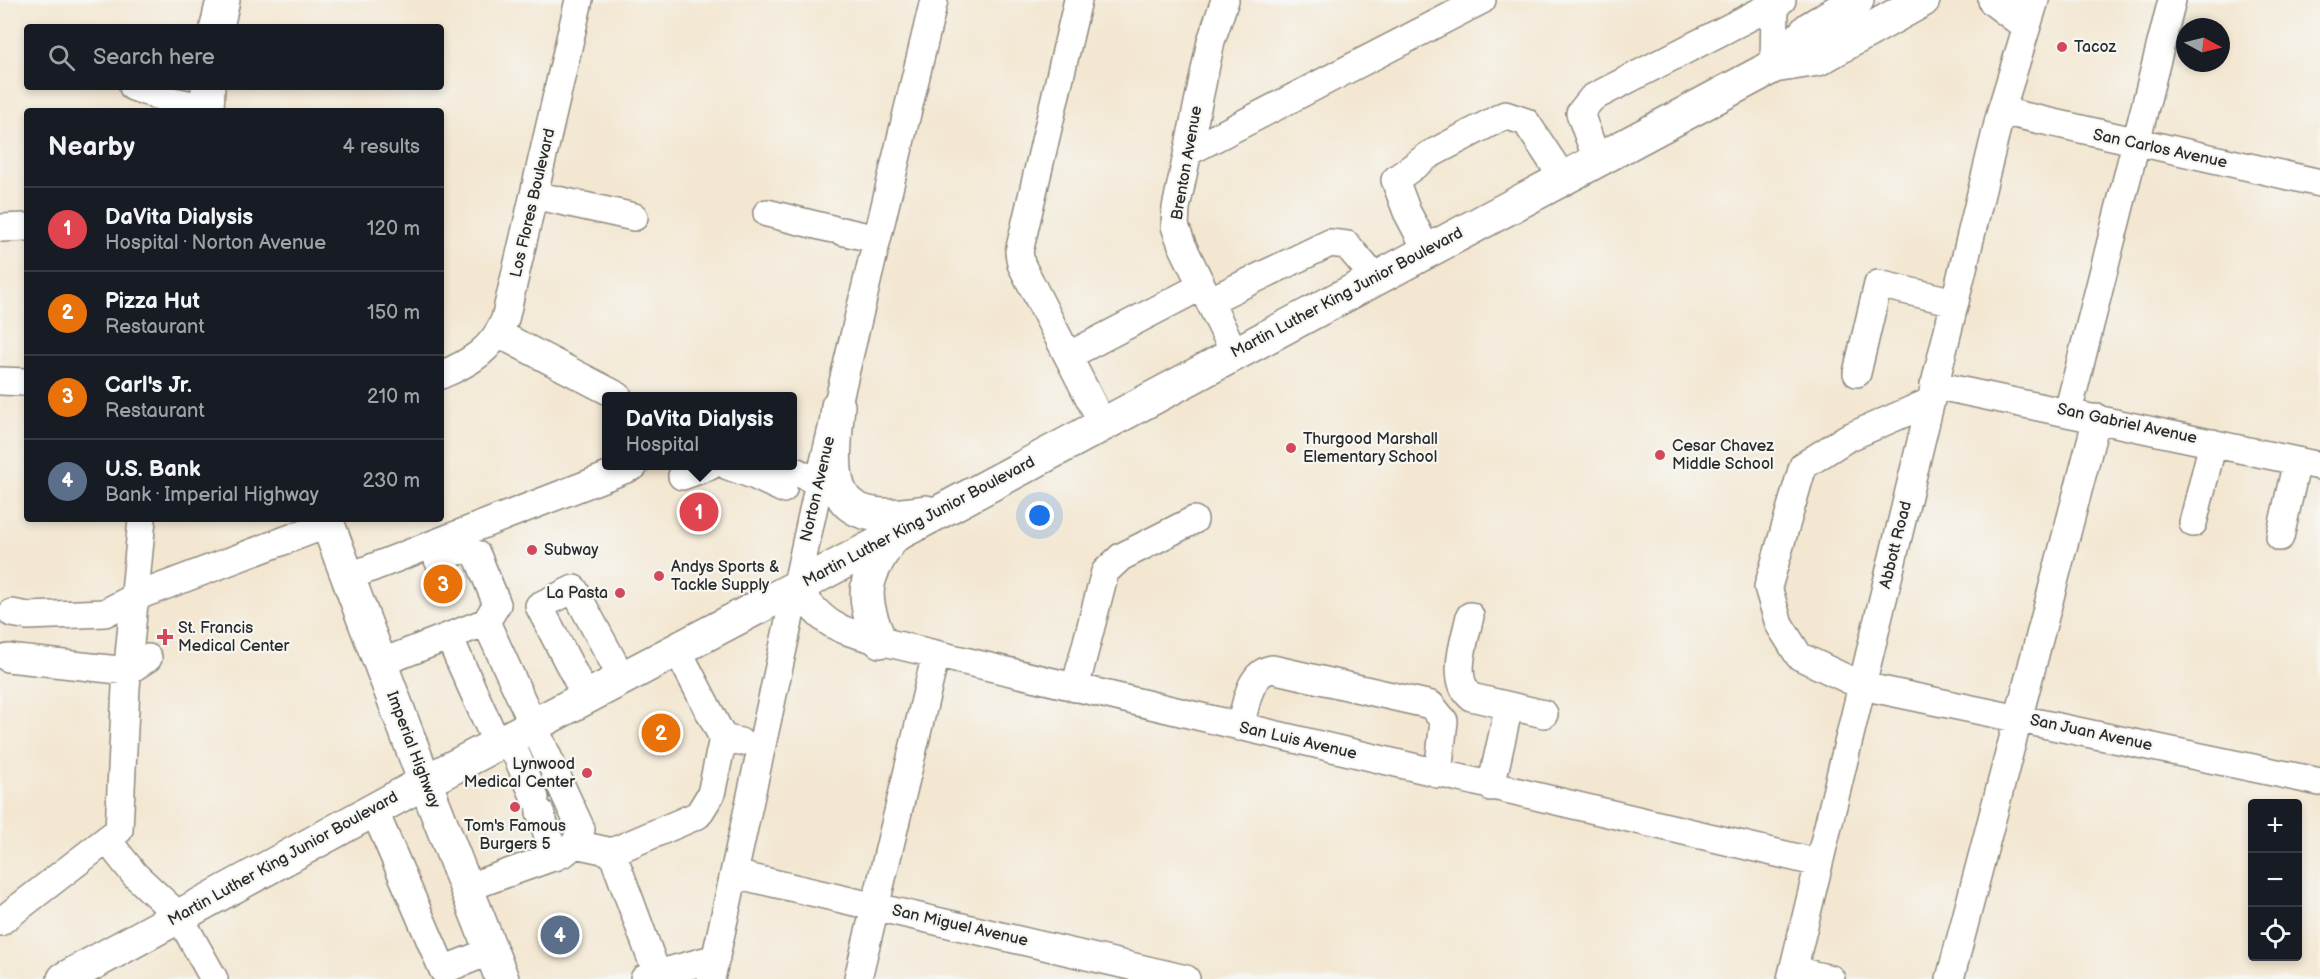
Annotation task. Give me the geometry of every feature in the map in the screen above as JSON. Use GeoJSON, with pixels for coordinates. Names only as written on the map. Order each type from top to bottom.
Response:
{"type":"FeatureCollection","features":[{"type":"Feature","properties":{"kind":"main road"},"geometry":{"type":"LineString","coordinates":[[218,24],[223,0]]}},
{"type":"Feature","properties":{"kind":"main road","name":"Martin Luther King Junior Boulevard"},"geometry":{"type":"LineString","coordinates":[[64,979],[424,782],[893,537],[1234,352],[1774,66],[1809,29],[1857,0]]}},
{"type":"Feature","properties":{"kind":"main road","name":"Martin Luther King Junior Boulevard"},"geometry":{"type":"LineString","coordinates":[[1774,66],[1818,59],[1923,0]]}},
{"type":"Feature","properties":{"kind":"main road"},"geometry":{"type":"LineString","coordinates":[[838,406],[833,464],[836,484],[851,507],[882,516],[945,509]]}},
{"type":"Feature","properties":{"kind":"main road","name":"Imperial Highway"},"geometry":{"type":"LineString","coordinates":[[327,522],[424,782],[497,965]]}},
{"type":"Feature","properties":{"kind":"main road"},"geometry":{"type":"LineString","coordinates":[[879,641],[870,619],[867,588],[872,566],[893,537]]}},
{"type":"Feature","properties":{"kind":"street","name":"Los Flores Boulevard"},"geometry":{"type":"LineString","coordinates":[[444,373],[481,354],[499,334],[511,298],[579,0]]}},
{"type":"Feature","properties":{"kind":"street","name":"Norton Avenue"},"geometry":{"type":"LineString","coordinates":[[714,969],[795,587],[934,0]]}},
{"type":"Feature","properties":{"kind":"street"},"geometry":{"type":"LineString","coordinates":[[1078,0],[1019,252],[1021,264],[1103,425]]}},
{"type":"Feature","properties":{"kind":"street","name":"Brenton Avenue"},"geometry":{"type":"LineString","coordinates":[[1225,0],[1211,42],[1176,208],[1175,226],[1234,352]]}},
{"type":"Feature","properties":{"kind":"street"},"geometry":{"type":"LineString","coordinates":[[1188,152],[1482,0]]}},
{"type":"Feature","properties":{"kind":"street"},"geometry":{"type":"LineString","coordinates":[[2068,412],[2172,0]]}},
{"type":"Feature","properties":{"kind":"street"},"geometry":{"type":"LineString","coordinates":[[1774,66],[1778,2]]}},
{"type":"Feature","properties":{"kind":"street"},"geometry":{"type":"LineString","coordinates":[[1597,160],[1581,113],[1592,98],[1778,2]]}},
{"type":"Feature","properties":{"kind":"street","name":"Abbott Road"},"geometry":{"type":"LineString","coordinates":[[1792,975],[2001,111],[2016,4]]}},
{"type":"Feature","properties":{"kind":"street"},"geometry":{"type":"LineString","coordinates":[[142,90],[173,101],[207,102]]}},
{"type":"Feature","properties":{"kind":"street","name":"San Carlos Avenue"},"geometry":{"type":"LineString","coordinates":[[2001,111],[2134,144],[2320,183]]}},
{"type":"Feature","properties":{"kind":"street"},"geometry":{"type":"LineString","coordinates":[[1427,250],[1407,212],[1395,180],[1438,150],[1505,115],[1526,122],[1563,178]]}},
{"type":"Feature","properties":{"kind":"street"},"geometry":{"type":"LineString","coordinates":[[534,195],[634,217]]}},
{"type":"Feature","properties":{"kind":"street"},"geometry":{"type":"LineString","coordinates":[[767,213],[878,239]]}},
{"type":"Feature","properties":{"kind":"street"},"geometry":{"type":"LineString","coordinates":[[0,228],[24,227]]}},
{"type":"Feature","properties":{"kind":"street"},"geometry":{"type":"LineString","coordinates":[[1068,356],[1205,294],[1330,243],[1347,245],[1374,278]]}},
{"type":"Feature","properties":{"kind":"street"},"geometry":{"type":"LineString","coordinates":[[1857,373],[1878,284],[1955,302]]}},
{"type":"Feature","properties":{"kind":"street"},"geometry":{"type":"LineString","coordinates":[[499,334],[610,392]]}},
{"type":"Feature","properties":{"kind":"street"},"geometry":{"type":"LineString","coordinates":[[0,381],[24,382]]}},
{"type":"Feature","properties":{"kind":"street","name":"San Gabriel Avenue"},"geometry":{"type":"LineString","coordinates":[[1932,394],[2068,412],[2308,463]]}},
{"type":"Feature","properties":{"kind":"street","name":"San Juan Avenue"},"geometry":{"type":"LineString","coordinates":[[1932,394],[1847,438],[1803,466],[1768,587],[1779,624],[1799,656],[1862,686],[2320,782]]}},
{"type":"Feature","properties":{"kind":"street"},"geometry":{"type":"LineString","coordinates":[[1950,979],[2097,418]]}},
{"type":"Feature","properties":{"kind":"street"},"geometry":{"type":"LineString","coordinates":[[2193,523],[2213,443]]}},
{"type":"Feature","properties":{"kind":"street"},"geometry":{"type":"LineString","coordinates":[[2280,537],[2308,463]]}},
{"type":"Feature","properties":{"kind":"street"},"geometry":{"type":"LineString","coordinates":[[348,577],[621,470]]}},
{"type":"Feature","properties":{"kind":"street"},"geometry":{"type":"LineString","coordinates":[[682,476],[697,470]]}},
{"type":"Feature","properties":{"kind":"street"},"geometry":{"type":"LineString","coordinates":[[751,470],[819,483]]}},
{"type":"Feature","properties":{"kind":"street"},"geometry":{"type":"LineString","coordinates":[[1075,688],[1105,572],[1121,557],[1194,520]]}},
{"type":"Feature","properties":{"kind":"street"},"geometry":{"type":"LineString","coordinates":[[0,922],[108,841],[119,830],[138,664],[135,597],[142,522]]}},
{"type":"Feature","properties":{"kind":"street"},"geometry":{"type":"LineString","coordinates":[[12,613],[28,616],[105,613],[135,597],[327,522]]}},
{"type":"Feature","properties":{"kind":"street"},"geometry":{"type":"LineString","coordinates":[[380,663],[486,622],[497,604],[477,555],[472,550],[456,549],[431,563],[406,563],[401,557]]}},
{"type":"Feature","properties":{"kind":"street","name":"San Luis Avenue"},"geometry":{"type":"LineString","coordinates":[[795,587],[819,617],[843,630],[879,641],[1819,863]]}},
{"type":"Feature","properties":{"kind":"street"},"geometry":{"type":"LineString","coordinates":[[586,697],[539,606],[574,589],[622,678]]}},
{"type":"Feature","properties":{"kind":"street"},"geometry":{"type":"LineString","coordinates":[[1470,616],[1460,676],[1464,691],[1471,697],[1544,714]]}},
{"type":"Feature","properties":{"kind":"street"},"geometry":{"type":"LineString","coordinates":[[486,622],[512,736],[537,805],[565,850]]}},
{"type":"Feature","properties":{"kind":"street"},"geometry":{"type":"LineString","coordinates":[[449,637],[512,736],[581,829],[565,850]]}},
{"type":"Feature","properties":{"kind":"street"},"geometry":{"type":"LineString","coordinates":[[466,888],[565,850],[612,852],[698,815],[711,794],[723,738],[677,649]]}},
{"type":"Feature","properties":{"kind":"street"},"geometry":{"type":"LineString","coordinates":[[858,978],[936,654]]}},
{"type":"Feature","properties":{"kind":"street"},"geometry":{"type":"LineString","coordinates":[[8,658],[138,664]]}},
{"type":"Feature","properties":{"kind":"street"},"geometry":{"type":"LineString","coordinates":[[1240,727],[1255,678],[1263,670],[1272,669],[1431,705],[1444,721],[1438,774]]}},
{"type":"Feature","properties":{"kind":"street"},"geometry":{"type":"LineString","coordinates":[[1491,787],[1509,706]]}},
{"type":"Feature","properties":{"kind":"street"},"geometry":{"type":"LineString","coordinates":[[723,738],[761,748]]}},
{"type":"Feature","properties":{"kind":"street"},"geometry":{"type":"LineString","coordinates":[[374,810],[443,970],[497,965]]}},
{"type":"Feature","properties":{"kind":"street"},"geometry":{"type":"LineString","coordinates":[[108,841],[135,875],[179,916],[214,979]]}},
{"type":"Feature","properties":{"kind":"street"},"geometry":{"type":"LineString","coordinates":[[612,852],[644,938],[650,977],[714,969]]}},
{"type":"Feature","properties":{"kind":"street","name":"San Miguel Avenue"},"geometry":{"type":"LineString","coordinates":[[734,874],[1186,979]]}},
{"type":"Feature","properties":{"kind":"street"},"geometry":{"type":"LineString","coordinates":[[1792,975],[1830,979]]}},
{"type":"Feature","properties":{"kind":"place","name":"Tacoz"},"geometry":{"type":"Point","coordinates":[2062,47]}},
{"type":"Feature","properties":{"kind":"place","name":"Thurgood Marshall Elementary School"},"geometry":{"type":"Point","coordinates":[1291,448]}},
{"type":"Feature","properties":{"kind":"place","name":"Cesar Chavez Middle School"},"geometry":{"type":"Point","coordinates":[1660,455]}},
{"type":"Feature","properties":{"kind":"place","name":"DaVita Dialysis"},"geometry":{"type":"Point","coordinates":[699,512]}},
{"type":"Feature","properties":{"kind":"place","name":"Subway"},"geometry":{"type":"Point","coordinates":[532,550]}},
{"type":"Feature","properties":{"kind":"place","name":"Andys Sports & Tackle Supply"},"geometry":{"type":"Point","coordinates":[659,576]}},
{"type":"Feature","properties":{"kind":"place","name":"Carl's Jr."},"geometry":{"type":"Point","coordinates":[443,584]}},
{"type":"Feature","properties":{"kind":"place","name":"La Pasta"},"geometry":{"type":"Point","coordinates":[620,593]}},
{"type":"Feature","properties":{"kind":"place","name":"St. Francis Medical Center"},"geometry":{"type":"Point","coordinates":[165,637]}},
{"type":"Feature","properties":{"kind":"place","name":"Pizza Hut"},"geometry":{"type":"Point","coordinates":[661,733]}},
{"type":"Feature","properties":{"kind":"place","name":"Lynwood Medical Center"},"geometry":{"type":"Point","coordinates":[587,773]}},
{"type":"Feature","properties":{"kind":"place","name":"Tom's Famous Burgers 5"},"geometry":{"type":"Point","coordinates":[515,807]}},
{"type":"Feature","properties":{"kind":"place","name":"U.S. Bank"},"geometry":{"type":"Point","coordinates":[560,935]}}]}
